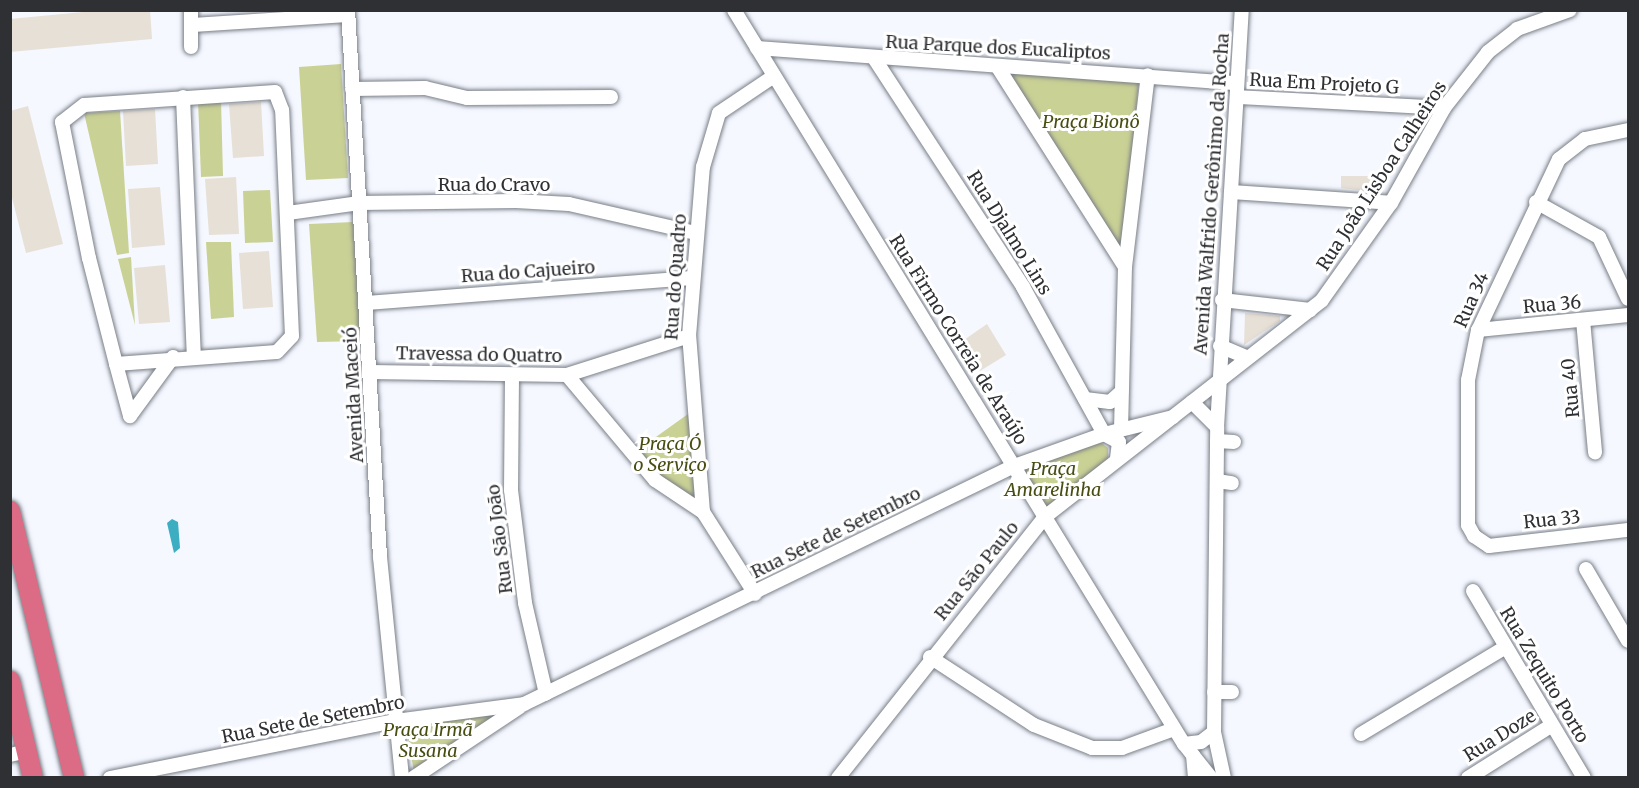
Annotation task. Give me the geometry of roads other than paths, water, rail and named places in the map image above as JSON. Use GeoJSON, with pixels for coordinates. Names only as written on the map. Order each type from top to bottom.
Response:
{"type":"FeatureCollection","features":[{"type":"Feature","properties":{"kind":"highway"},"geometry":{"type":"LineString","coordinates":[[10,512],[74,777]]}},
{"type":"Feature","properties":{"kind":"highway"},"geometry":{"type":"LineString","coordinates":[[10,681],[19,753],[33,777]]}},
{"type":"Feature","properties":{"kind":"street"},"geometry":{"type":"LineString","coordinates":[[191,10],[191,47]]}},
{"type":"Feature","properties":{"kind":"street","name":"Rua Firmo Correia de Araújo"},"geometry":{"type":"LineString","coordinates":[[734,10],[1046,516],[1174,729],[1211,777]]}},
{"type":"Feature","properties":{"kind":"street","name":"Avenida Walfrido Gerônimo da Rocha"},"geometry":{"type":"LineString","coordinates":[[1220,379],[1222,300],[1242,10]]}},
{"type":"Feature","properties":{"kind":"street","name":"Rua João Lisboa Calheiros"},"geometry":{"type":"LineString","coordinates":[[1173,417],[1310,310],[1350,266],[1391,203],[1444,108],[1488,52],[1517,29],[1570,10]]}},
{"type":"Feature","properties":{"kind":"street"},"geometry":{"type":"LineString","coordinates":[[192,25],[348,13]]}},
{"type":"Feature","properties":{"kind":"street","name":"Avenida Maceió"},"geometry":{"type":"LineString","coordinates":[[348,13],[370,372],[395,722],[402,777]]}},
{"type":"Feature","properties":{"kind":"street","name":"Rua Parque dos Eucaliptos"},"geometry":{"type":"LineString","coordinates":[[757,48],[874,58],[1148,75],[1237,90]]}},
{"type":"Feature","properties":{"kind":"street","name":"Rua Djalmo Lins"},"geometry":{"type":"LineString","coordinates":[[874,58],[1017,278],[1104,434],[1119,442],[1117,459]]}},
{"type":"Feature","properties":{"kind":"street"},"geometry":{"type":"LineString","coordinates":[[997,66],[1125,267]]}},
{"type":"Feature","properties":{"kind":"street"},"geometry":{"type":"LineString","coordinates":[[1121,430],[1125,267],[1148,75]]}},
{"type":"Feature","properties":{"kind":"street","name":"Rua do Quadro"},"geometry":{"type":"LineString","coordinates":[[703,512],[689,336],[691,278],[703,167],[719,113],[774,76]]}},
{"type":"Feature","properties":{"kind":"street"},"geometry":{"type":"LineString","coordinates":[[352,89],[425,88],[467,98],[611,97]]}},
{"type":"Feature","properties":{"kind":"street","name":"Rua Em Projeto G"},"geometry":{"type":"LineString","coordinates":[[1237,90],[1444,108]]}},
{"type":"Feature","properties":{"kind":"street"},"geometry":{"type":"LineString","coordinates":[[116,364],[173,357],[277,352],[292,336],[282,110],[275,92],[84,105],[62,122],[116,364],[130,416],[173,357]]}},
{"type":"Feature","properties":{"kind":"street"},"geometry":{"type":"LineString","coordinates":[[183,97],[194,357]]}},
{"type":"Feature","properties":{"kind":"street","name":"Rua 34"},"geometry":{"type":"LineString","coordinates":[[1480,542],[1468,513],[1468,380],[1478,330],[1536,202],[1559,159],[1585,139],[1629,130]]}},
{"type":"Feature","properties":{"kind":"street"},"geometry":{"type":"LineString","coordinates":[[1231,192],[1391,203]]}},
{"type":"Feature","properties":{"kind":"street"},"geometry":{"type":"LineString","coordinates":[[1536,202],[1599,237],[1629,299]]}},
{"type":"Feature","properties":{"kind":"street","name":"Rua do Cravo"},"geometry":{"type":"LineString","coordinates":[[288,213],[359,203],[569,204],[696,233]]}},
{"type":"Feature","properties":{"kind":"street","name":"Rua do Cajueiro"},"geometry":{"type":"LineString","coordinates":[[367,303],[691,278]]}},
{"type":"Feature","properties":{"kind":"street"},"geometry":{"type":"LineString","coordinates":[[1222,300],[1310,310]]}},
{"type":"Feature","properties":{"kind":"street","name":"Rua 36"},"geometry":{"type":"LineString","coordinates":[[1478,330],[1629,315]]}},
{"type":"Feature","properties":{"kind":"street","name":"Rua 40"},"geometry":{"type":"LineString","coordinates":[[1583,320],[1595,452]]}},
{"type":"Feature","properties":{"kind":"street","name":"Travessa do Quatro"},"geometry":{"type":"LineString","coordinates":[[370,372],[512,378],[567,375],[689,336]]}},
{"type":"Feature","properties":{"kind":"street"},"geometry":{"type":"LineString","coordinates":[[1220,346],[1248,358]]}},
{"type":"Feature","properties":{"kind":"street"},"geometry":{"type":"LineString","coordinates":[[567,375],[655,480],[703,512],[755,594]]}},
{"type":"Feature","properties":{"kind":"street","name":"Rua São João"},"geometry":{"type":"LineString","coordinates":[[512,378],[511,490],[525,603],[546,694]]}},
{"type":"Feature","properties":{"kind":"street"},"geometry":{"type":"LineString","coordinates":[[1220,379],[1217,434],[1214,732],[1224,777]]}},
{"type":"Feature","properties":{"kind":"street"},"geometry":{"type":"LineString","coordinates":[[1085,399],[1110,402],[1121,392]]}},
{"type":"Feature","properties":{"kind":"street"},"geometry":{"type":"LineString","coordinates":[[1192,402],[1217,434],[1234,442]]}},
{"type":"Feature","properties":{"kind":"street","name":"Rua Sete de Setembro"},"geometry":{"type":"LineString","coordinates":[[413,777],[524,704],[755,594],[1014,466],[1104,434],[1173,417]]}},
{"type":"Feature","properties":{"kind":"street","name":"Rua São Paulo"},"geometry":{"type":"LineString","coordinates":[[838,777],[930,657],[1046,516],[1173,417]]}},
{"type":"Feature","properties":{"kind":"street"},"geometry":{"type":"LineString","coordinates":[[1217,481],[1232,483]]}},
{"type":"Feature","properties":{"kind":"street","name":"Rua 33"},"geometry":{"type":"LineString","coordinates":[[1480,542],[1489,546],[1629,530]]}},
{"type":"Feature","properties":{"kind":"street"},"geometry":{"type":"LineString","coordinates":[[1586,569],[1629,641]]}},
{"type":"Feature","properties":{"kind":"street","name":"Rua Zequito Porto"},"geometry":{"type":"LineString","coordinates":[[1473,591],[1504,648],[1584,777]]}},
{"type":"Feature","properties":{"kind":"street"},"geometry":{"type":"LineString","coordinates":[[1361,734],[1504,648]]}},
{"type":"Feature","properties":{"kind":"street"},"geometry":{"type":"LineString","coordinates":[[930,657],[1035,725],[1092,748],[1122,748],[1174,729]]}},
{"type":"Feature","properties":{"kind":"street"},"geometry":{"type":"LineString","coordinates":[[1214,692],[1232,692]]}},
{"type":"Feature","properties":{"kind":"street","name":"Rua Sete de Setembro"},"geometry":{"type":"LineString","coordinates":[[110,777],[395,722],[524,704]]}},
{"type":"Feature","properties":{"kind":"street","name":"Rua Doze"},"geometry":{"type":"LineString","coordinates":[[1468,777],[1552,725]]}},
{"type":"Feature","properties":{"kind":"street"},"geometry":{"type":"LineString","coordinates":[[1195,777],[1188,749],[1214,732]]}},
{"type":"Feature","properties":{"kind":"water"},"geometry":{"type":"Polygon","coordinates":[[[172,519],[178,522],[180,548],[174,553],[167,523],[172,519]]]}},
{"type":"Feature","properties":{"kind":"park label","name":"Praça Bionô"},"geometry":{"type":"Point","coordinates":[1091,122]}},
{"type":"Feature","properties":{"kind":"park label","name":"Praça Ó o Serviço"},"geometry":{"type":"Point","coordinates":[670,455]}},
{"type":"Feature","properties":{"kind":"park label","name":"Praça Amarelinha"},"geometry":{"type":"Point","coordinates":[1053,480]}},
{"type":"Feature","properties":{"kind":"park label","name":"Praça Irmã Susana"},"geometry":{"type":"Point","coordinates":[428,741]}}]}
